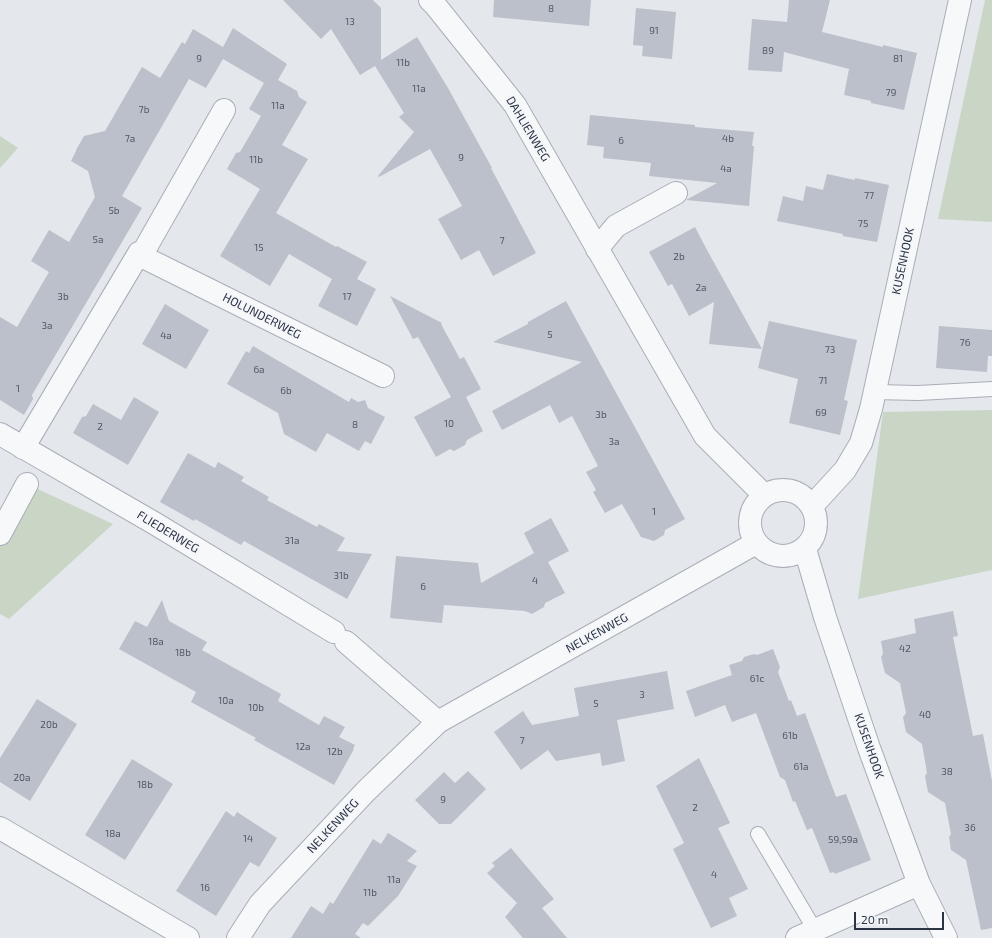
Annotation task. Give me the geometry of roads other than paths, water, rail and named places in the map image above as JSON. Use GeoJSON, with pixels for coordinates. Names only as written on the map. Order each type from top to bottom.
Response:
{"type":"FeatureCollection","features":[{"type":"Feature","properties":{"kind":"street","name":"DAHLIENWEG"},"geometry":{"type":"LineString","coordinates":[[430,0],[516,105],[705,436],[764,495]]}},
{"type":"Feature","properties":{"kind":"street","name":"KUSENHOOK"},"geometry":{"type":"LineString","coordinates":[[812,506],[845,470],[861,443],[871,409],[960,0]]}},
{"type":"Feature","properties":{"kind":"street"},"geometry":{"type":"LineString","coordinates":[[23,448],[139,253],[141,256],[224,110]]}},
{"type":"Feature","properties":{"kind":"street"},"geometry":{"type":"LineString","coordinates":[[597,248],[616,226],[676,194]]}},
{"type":"Feature","properties":{"kind":"street","name":"HOLUNDERWEG"},"geometry":{"type":"LineString","coordinates":[[141,256],[383,376]]}},
{"type":"Feature","properties":{"kind":"street","name":"FLIEDERWEG"},"geometry":{"type":"LineString","coordinates":[[0,434],[154,523],[340,637],[438,722]]}},
{"type":"Feature","properties":{"kind":"street"},"geometry":{"type":"LineString","coordinates":[[0,534],[28,484]]}},
{"type":"Feature","properties":{"kind":"street"},"geometry":{"type":"LineString","coordinates":[[775,490],[788,490],[803,496],[812,506],[817,521],[813,540],[805,549],[794,555],[783,557],[772,555],[760,548],[751,536],[750,514],[755,504],[764,495],[775,490]]}},
{"type":"Feature","properties":{"kind":"street","name":"NELKENWEG"},"geometry":{"type":"LineString","coordinates":[[238,938],[265,898],[366,791],[438,722],[756,543]]}},
{"type":"Feature","properties":{"kind":"street","name":"KUSENHOOK"},"geometry":{"type":"LineString","coordinates":[[805,549],[825,617],[869,748],[919,884],[946,938]]}},
{"type":"Feature","properties":{"kind":"street"},"geometry":{"type":"LineString","coordinates":[[0,828],[188,938]]}},
{"type":"Feature","properties":{"kind":"street"},"geometry":{"type":"LineString","coordinates":[[806,934],[919,884]]}},
{"type":"Feature","properties":{"kind":"lane"},"geometry":{"type":"LineString","coordinates":[[874,392],[918,393],[992,389]]}},
{"type":"Feature","properties":{"kind":"lane"},"geometry":{"type":"LineString","coordinates":[[758,834],[806,934]]}}]}
